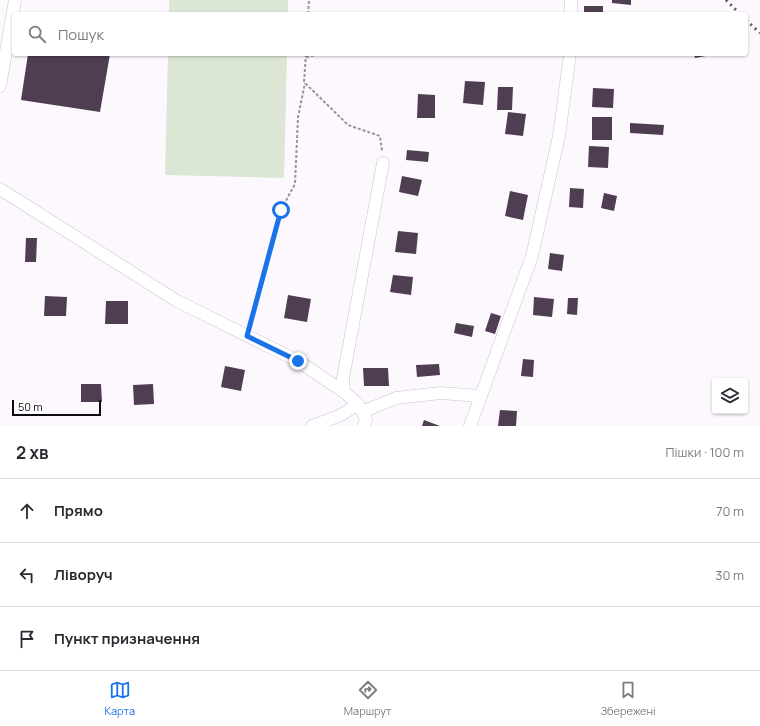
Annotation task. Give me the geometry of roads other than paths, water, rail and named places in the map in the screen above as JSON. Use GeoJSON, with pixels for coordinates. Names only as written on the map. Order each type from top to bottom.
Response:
{"type":"FeatureCollection","features":[{"type":"Feature","properties":{"kind":"street"},"geometry":{"type":"LineString","coordinates":[[13,12],[15,0]]}},
{"type":"Feature","properties":{"kind":"street"},"geometry":{"type":"LineString","coordinates":[[571,0],[571,12]]}},
{"type":"Feature","properties":{"kind":"street"},"geometry":{"type":"LineString","coordinates":[[0,86],[12,17]]}},
{"type":"Feature","properties":{"kind":"street"},"geometry":{"type":"LineString","coordinates":[[470,426],[532,256],[558,136],[570,56]]}},
{"type":"Feature","properties":{"kind":"street"},"geometry":{"type":"LineString","coordinates":[[344,392],[344,378],[383,163]]}},
{"type":"Feature","properties":{"kind":"street"},"geometry":{"type":"LineString","coordinates":[[0,189],[177,301],[298,361],[344,392],[360,408],[366,419],[364,426]]}},
{"type":"Feature","properties":{"kind":"street"},"geometry":{"type":"LineString","coordinates":[[312,426],[360,408],[396,398],[440,393],[480,396]]}},
{"type":"Feature","properties":{"kind":"railway"},"geometry":{"type":"LineString","coordinates":[[726,0],[738,12]]}},
{"type":"Feature","properties":{"kind":"railway"},"geometry":{"type":"LineString","coordinates":[[748,22],[760,33]]}}]}
